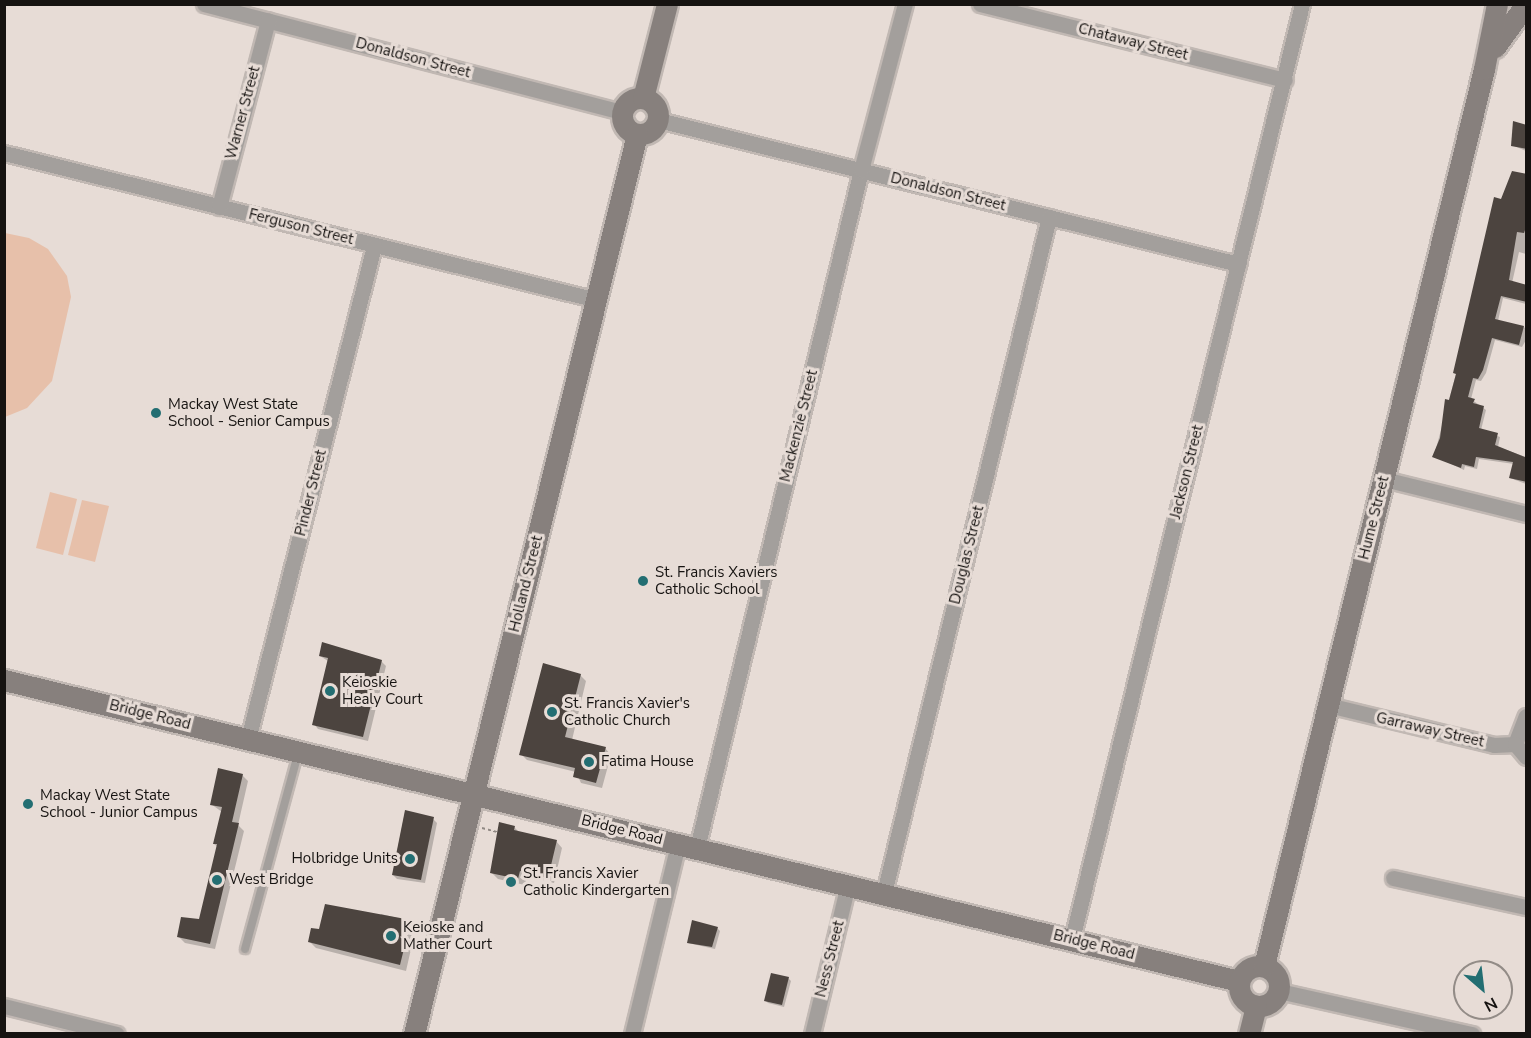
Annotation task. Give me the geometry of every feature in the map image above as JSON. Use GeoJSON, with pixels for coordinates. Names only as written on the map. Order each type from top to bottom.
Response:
{"type":"FeatureCollection","features":[{"type":"Feature","properties":{"kind":"street","name":"Donaldson Street"},"geometry":{"type":"LineString","coordinates":[[204,4],[622,112]]}},
{"type":"Feature","properties":{"kind":"street"},"geometry":{"type":"LineString","coordinates":[[643,98],[667,4]]}},
{"type":"Feature","properties":{"kind":"street","name":"Mackenzie Street"},"geometry":{"type":"LineString","coordinates":[[632,1034],[688,846],[905,4]]}},
{"type":"Feature","properties":{"kind":"street","name":"Chataway Street"},"geometry":{"type":"LineString","coordinates":[[980,4],[1285,80]]}},
{"type":"Feature","properties":{"kind":"street","name":"Jackson Street"},"geometry":{"type":"LineString","coordinates":[[1072,939],[1302,4]]}},
{"type":"Feature","properties":{"kind":"street","name":"Hume Street"},"geometry":{"type":"LineString","coordinates":[[1264,966],[1485,69],[1497,4]]}},
{"type":"Feature","properties":{"kind":"street","name":"Hume Street"},"geometry":{"type":"LineString","coordinates":[[1485,69],[1505,28],[1526,4]]}},
{"type":"Feature","properties":{"kind":"street","name":"Warner Street"},"geometry":{"type":"LineString","coordinates":[[219,207],[268,20]]}},
{"type":"Feature","properties":{"kind":"street"},"geometry":{"type":"LineString","coordinates":[[643,98],[656,107],[658,120],[650,131],[637,134],[624,125],[622,112],[629,102],[643,98]]}},
{"type":"Feature","properties":{"kind":"street","name":"Donaldson Street"},"geometry":{"type":"LineString","coordinates":[[658,120],[1238,264]]}},
{"type":"Feature","properties":{"kind":"street","name":"Holland Street"},"geometry":{"type":"LineString","coordinates":[[414,1034],[637,134]]}},
{"type":"Feature","properties":{"kind":"street","name":"Ferguson Street"},"geometry":{"type":"LineString","coordinates":[[4,153],[597,300]]}},
{"type":"Feature","properties":{"kind":"street","name":"Douglas Street"},"geometry":{"type":"LineString","coordinates":[[884,893],[1049,217]]}},
{"type":"Feature","properties":{"kind":"street","name":"Pinder Street"},"geometry":{"type":"LineString","coordinates":[[248,739],[374,246]]}},
{"type":"Feature","properties":{"kind":"street"},"geometry":{"type":"LineString","coordinates":[[1384,479],[1527,514]]}},
{"type":"Feature","properties":{"kind":"street","name":"Bridge Road"},"geometry":{"type":"LineString","coordinates":[[4,680],[1239,981]]}},
{"type":"Feature","properties":{"kind":"street","name":"Garraway Street"},"geometry":{"type":"LineString","coordinates":[[1328,705],[1494,745],[1515,744]]}},
{"type":"Feature","properties":{"kind":"street"},"geometry":{"type":"LineString","coordinates":[[1527,716],[1515,744],[1527,757]]}},
{"type":"Feature","properties":{"kind":"street"},"geometry":{"type":"LineString","coordinates":[[1393,878],[1527,908]]}},
{"type":"Feature","properties":{"kind":"street","name":"Ness Street"},"geometry":{"type":"LineString","coordinates":[[812,1034],[848,884]]}},
{"type":"Feature","properties":{"kind":"street"},"geometry":{"type":"LineString","coordinates":[[1264,966],[1278,977],[1279,991],[1272,1002],[1256,1006],[1243,999],[1239,981],[1247,969],[1264,966]]}},
{"type":"Feature","properties":{"kind":"street"},"geometry":{"type":"LineString","coordinates":[[1279,991],[1472,1034]]}},
{"type":"Feature","properties":{"kind":"street"},"geometry":{"type":"LineString","coordinates":[[4,1006],[117,1034]]}},
{"type":"Feature","properties":{"kind":"street"},"geometry":{"type":"LineString","coordinates":[[1249,1034],[1256,1006]]}},
{"type":"Feature","properties":{"kind":"lane"},"geometry":{"type":"LineString","coordinates":[[245,949],[298,752]]}},
{"type":"Feature","properties":{"kind":"path"},"geometry":{"type":"LineString","coordinates":[[482,828],[497,832]]}},
{"type":"Feature","properties":{"kind":"shaded area"},"geometry":{"type":"Polygon","coordinates":[[[5,233],[29,238],[48,249],[67,276],[71,297],[52,381],[27,408],[5,417],[5,233]]]}},
{"type":"Feature","properties":{"kind":"shaded area"},"geometry":{"type":"Polygon","coordinates":[[[50,492],[77,499],[63,555],[36,548],[50,492]]]}},
{"type":"Feature","properties":{"kind":"shaded area"},"geometry":{"type":"Polygon","coordinates":[[[82,500],[109,506],[95,562],[68,555],[82,500]]]}},
{"type":"Feature","properties":{"kind":"building"},"geometry":{"type":"Polygon","coordinates":[[[1513,121],[1527,125],[1527,149],[1511,146],[1513,121]]]}},
{"type":"Feature","properties":{"kind":"building"},"geometry":{"type":"Polygon","coordinates":[[[1512,171],[1527,174],[1527,224],[1524,233],[1517,232],[1509,280],[1527,285],[1527,302],[1501,296],[1495,319],[1524,326],[1519,345],[1492,338],[1483,370],[1478,379],[1473,378],[1468,397],[1475,399],[1473,403],[1484,406],[1479,428],[1498,433],[1495,445],[1527,458],[1527,482],[1509,478],[1513,462],[1476,457],[1474,467],[1462,464],[1461,468],[1432,457],[1440,438],[1445,399],[1449,400],[1456,374],[1453,373],[1494,197],[1501,199],[1512,171]]]}},
{"type":"Feature","properties":{"kind":"building"},"geometry":{"type":"Polygon","coordinates":[[[322,642],[382,660],[363,737],[312,725],[328,658],[319,656],[322,642]]]}},
{"type":"Feature","properties":{"kind":"building"},"geometry":{"type":"Polygon","coordinates":[[[543,663],[581,674],[565,737],[606,747],[596,783],[573,777],[575,768],[519,755],[543,663]]]}},
{"type":"Feature","properties":{"kind":"building","name":"West Bridge"},"geometry":{"type":"Polygon","coordinates":[[[218,768],[243,774],[232,822],[239,823],[210,944],[177,937],[181,917],[199,919],[217,844],[213,844],[222,807],[210,805],[218,768]]]}},
{"type":"Feature","properties":{"kind":"building"},"geometry":{"type":"Polygon","coordinates":[[[405,810],[434,817],[421,880],[392,875],[405,810]]]}},
{"type":"Feature","properties":{"kind":"building"},"geometry":{"type":"Polygon","coordinates":[[[499,822],[515,826],[514,830],[557,840],[548,878],[520,871],[518,879],[490,873],[499,822]]]}},
{"type":"Feature","properties":{"kind":"building","name":"Keioske and Mather Court"},"geometry":{"type":"Polygon","coordinates":[[[325,904],[411,920],[400,965],[308,942],[311,928],[319,929],[325,904]]]}},
{"type":"Feature","properties":{"kind":"building"},"geometry":{"type":"Polygon","coordinates":[[[692,920],[718,927],[712,947],[687,943],[692,920]]]}},
{"type":"Feature","properties":{"kind":"building"},"geometry":{"type":"Polygon","coordinates":[[[771,973],[789,977],[782,1005],[764,1001],[771,973]]]}},
{"type":"Feature","properties":{"kind":"place","name":"Mackay West State School - Senior Campus"},"geometry":{"type":"Point","coordinates":[156,413]}},
{"type":"Feature","properties":{"kind":"place","name":"St. Francis Xaviers Catholic School"},"geometry":{"type":"Point","coordinates":[643,581]}},
{"type":"Feature","properties":{"kind":"place","name":"Keioskie Healy Court"},"geometry":{"type":"Point","coordinates":[330,691]}},
{"type":"Feature","properties":{"kind":"place","name":"St. Francis Xavier's Catholic Church"},"geometry":{"type":"Point","coordinates":[552,712]}},
{"type":"Feature","properties":{"kind":"place","name":"Fatima House"},"geometry":{"type":"Point","coordinates":[589,762]}},
{"type":"Feature","properties":{"kind":"place","name":"Mackay West State School - Junior Campus"},"geometry":{"type":"Point","coordinates":[28,804]}},
{"type":"Feature","properties":{"kind":"place","name":"Holbridge Units"},"geometry":{"type":"Point","coordinates":[410,859]}},
{"type":"Feature","properties":{"kind":"place","name":"West Bridge"},"geometry":{"type":"Point","coordinates":[217,880]}},
{"type":"Feature","properties":{"kind":"place","name":"St. Francis Xavier Catholic Kindergarten"},"geometry":{"type":"Point","coordinates":[511,882]}},
{"type":"Feature","properties":{"kind":"place","name":"Keioske and Mather Court"},"geometry":{"type":"Point","coordinates":[391,936]}}]}
